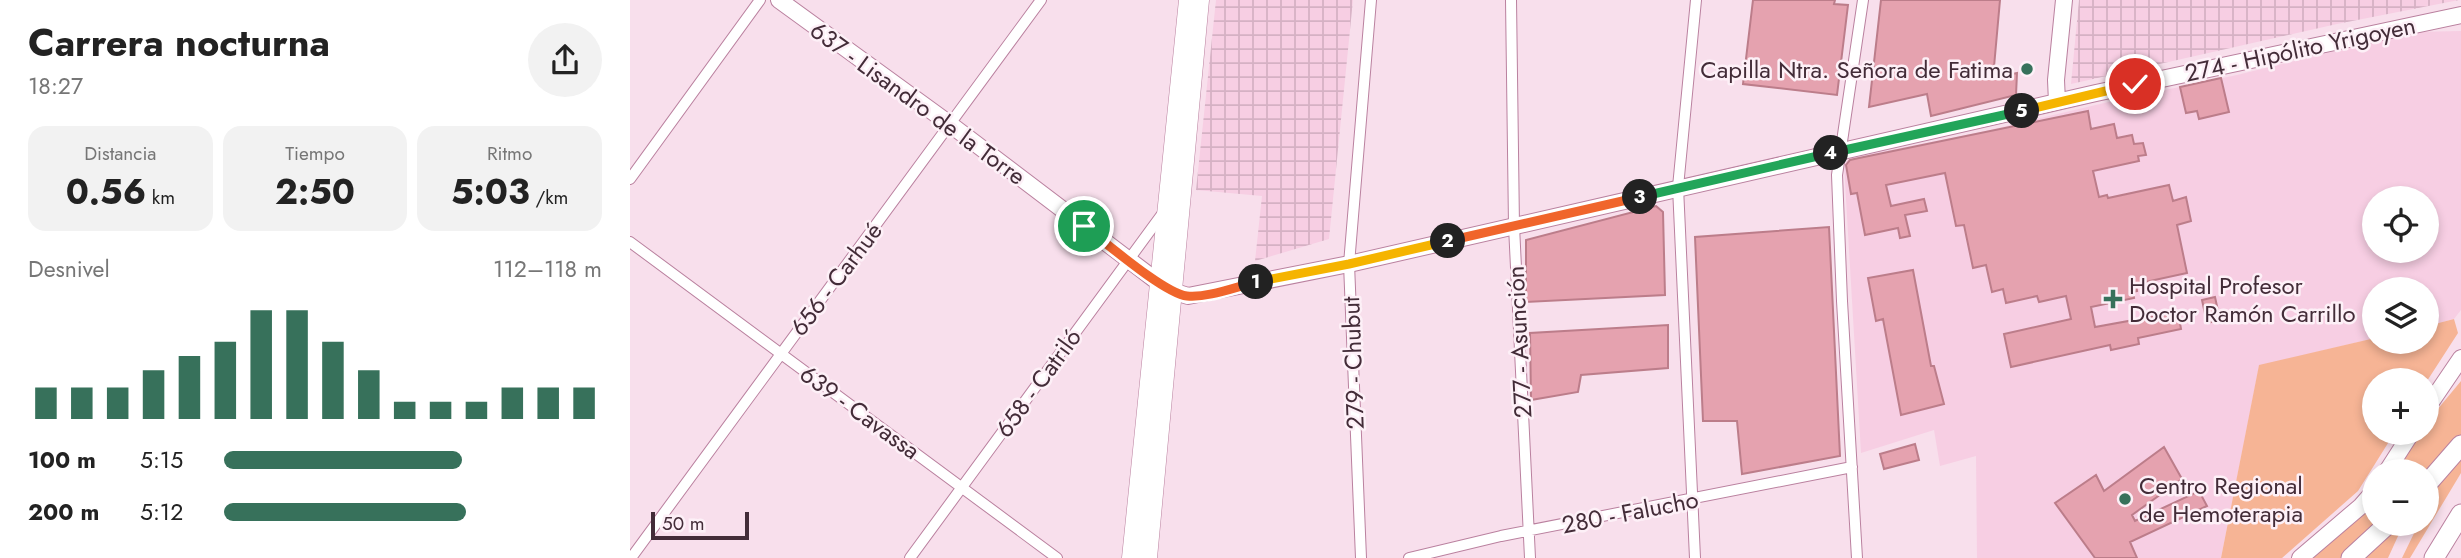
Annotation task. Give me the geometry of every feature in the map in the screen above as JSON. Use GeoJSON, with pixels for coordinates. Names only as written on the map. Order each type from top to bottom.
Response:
{"type":"FeatureCollection","features":[{"type":"Feature","properties":{"kind":"highway"},"geometry":{"type":"LineString","coordinates":[[2439,470],[2461,445]]}},
{"type":"Feature","properties":{"kind":"highway"},"geometry":{"type":"LineString","coordinates":[[2434,558],[2461,514]]}},
{"type":"Feature","properties":{"kind":"highway"},"geometry":{"type":"LineString","coordinates":[[2351,558],[2375,536]]}},
{"type":"Feature","properties":{"kind":"main road"},"geometry":{"type":"LineString","coordinates":[[1148,558],[1165,287],[1167,208],[1188,0]]}},
{"type":"Feature","properties":{"kind":"main road"},"geometry":{"type":"LineString","coordinates":[[1131,558],[1200,0]]}},
{"type":"Feature","properties":{"kind":"street"},"geometry":{"type":"LineString","coordinates":[[630,179],[760,0]]}},
{"type":"Feature","properties":{"kind":"street","name":"637 - Lisandro de la Torre"},"geometry":{"type":"LineString","coordinates":[[779,0],[951,125],[1165,287]]}},
{"type":"Feature","properties":{"kind":"street","name":"656 - Carhué"},"geometry":{"type":"LineString","coordinates":[[631,558],[1041,0]]}},
{"type":"Feature","properties":{"kind":"street","name":"279 - Chubut"},"geometry":{"type":"LineString","coordinates":[[1361,558],[1349,264],[1370,0]]}},
{"type":"Feature","properties":{"kind":"street","name":"277 - Asunción"},"geometry":{"type":"LineString","coordinates":[[1511,0],[1514,226],[1530,558]]}},
{"type":"Feature","properties":{"kind":"street"},"geometry":{"type":"LineString","coordinates":[[1695,558],[1678,187],[1696,0]]}},
{"type":"Feature","properties":{"kind":"street"},"geometry":{"type":"LineString","coordinates":[[1857,558],[1838,187],[1863,0]]}},
{"type":"Feature","properties":{"kind":"street"},"geometry":{"type":"LineString","coordinates":[[2057,102],[2056,80],[2064,0]]}},
{"type":"Feature","properties":{"kind":"street","name":"274 - Hipólito Yrigoyen"},"geometry":{"type":"LineString","coordinates":[[1165,287],[1188,296],[1200,295],[1349,264],[2057,102],[2461,15]]}},
{"type":"Feature","properties":{"kind":"street","name":"658 - Catriló"},"geometry":{"type":"LineString","coordinates":[[910,558],[1167,208]]}},
{"type":"Feature","properties":{"kind":"street","name":"639 - Cavassa"},"geometry":{"type":"LineString","coordinates":[[630,242],[1056,558]]}},
{"type":"Feature","properties":{"kind":"street"},"geometry":{"type":"LineString","coordinates":[[2440,388],[2461,358]]}},
{"type":"Feature","properties":{"kind":"street"},"geometry":{"type":"LineString","coordinates":[[2440,388],[2461,369]]}},
{"type":"Feature","properties":{"kind":"street","name":"280 - Falucho"},"geometry":{"type":"LineString","coordinates":[[1409,558],[1501,536],[1852,467]]}},
{"type":"Feature","properties":{"kind":"street"},"geometry":{"type":"LineString","coordinates":[[2300,558],[2362,505]]}},
{"type":"Feature","properties":{"kind":"shaded area"},"geometry":{"type":"Polygon","coordinates":[[[1216,0],[1353,0],[1329,239],[1255,261],[1262,196],[1196,190],[1216,0]]]}},
{"type":"Feature","properties":{"kind":"shaded area"},"geometry":{"type":"Polygon","coordinates":[[[2079,0],[2459,0],[2337,24],[2071,84],[2079,0]]]}},
{"type":"Feature","properties":{"kind":"shaded area","name":"Hospital Profesor Doctor Ramón Carrillo"},"geometry":{"type":"Polygon","coordinates":[[[2461,31],[2461,310],[2454,319],[2439,323],[2439,277],[2362,277],[2362,341],[2259,366],[2221,558],[1977,558],[1976,456],[1940,466],[1934,430],[1861,453],[1844,165],[1849,158],[1981,132],[2414,32],[2461,31]]]}},
{"type":"Feature","properties":{"kind":"shaded area"},"geometry":{"type":"Polygon","coordinates":[[[2454,319],[2458,333],[2435,368],[2362,368],[2362,445],[2387,445],[2378,459],[2362,459],[2362,485],[2358,491],[2282,558],[2221,558],[2259,365],[2362,341],[2362,354],[2439,354],[2439,323],[2454,319]]]}},
{"type":"Feature","properties":{"kind":"shaded area"},"geometry":{"type":"Polygon","coordinates":[[[2461,381],[2461,436],[2439,459],[2401,459],[2410,445],[2439,445],[2439,408],[2461,381]]]}},
{"type":"Feature","properties":{"kind":"shaded area"},"geometry":{"type":"Polygon","coordinates":[[[2461,452],[2461,473],[2439,510],[2439,480],[2461,452]]]}},
{"type":"Feature","properties":{"kind":"shaded area"},"geometry":{"type":"Polygon","coordinates":[[[2362,509],[2362,536],[2365,536],[2358,545],[2341,558],[2310,558],[2362,509]]]}},
{"type":"Feature","properties":{"kind":"shaded area"},"geometry":{"type":"Polygon","coordinates":[[[2383,536],[2398,536],[2388,558],[2359,558],[2383,536]]]}},
{"type":"Feature","properties":{"kind":"shaded area"},"geometry":{"type":"Polygon","coordinates":[[[2413,536],[2423,536],[2410,558],[2402,558],[2413,536]]]}},
{"type":"Feature","properties":{"kind":"building"},"geometry":{"type":"Polygon","coordinates":[[[1753,0],[1835,0],[1834,4],[1848,5],[1837,95],[1743,84],[1753,0]]]}},
{"type":"Feature","properties":{"kind":"building"},"geometry":{"type":"Polygon","coordinates":[[[1881,0],[2000,0],[1993,78],[2017,73],[2016,95],[1931,116],[1927,94],[1869,107],[1881,0]]]}},
{"type":"Feature","properties":{"kind":"building"},"geometry":{"type":"Polygon","coordinates":[[[2221,78],[2229,112],[2199,119],[2197,111],[2186,113],[2180,87],[2221,78]]]}},
{"type":"Feature","properties":{"kind":"building"},"geometry":{"type":"Polygon","coordinates":[[[2088,111],[2091,129],[2114,124],[2117,138],[2132,135],[2134,144],[2143,143],[2146,155],[2138,156],[2139,161],[2093,171],[2099,197],[2107,195],[2108,198],[2169,185],[2173,201],[2186,197],[2191,221],[2177,225],[2187,273],[2136,284],[2134,298],[2091,307],[2095,327],[2178,312],[2181,329],[2138,338],[2139,344],[2111,350],[2110,345],[2011,367],[2004,334],[2071,319],[2066,296],[2039,302],[2037,296],[2006,303],[2003,289],[1992,292],[1986,265],[1973,268],[1964,225],[1956,226],[1945,173],[1886,185],[1891,206],[1924,199],[1927,211],[1905,215],[1910,236],[1900,238],[1898,228],[1865,235],[1857,193],[1851,194],[1846,165],[1850,160],[2088,111]]]}},
{"type":"Feature","properties":{"kind":"building"},"geometry":{"type":"Polygon","coordinates":[[[1656,206],[1663,212],[1665,295],[1526,302],[1526,240],[1656,206]]]}},
{"type":"Feature","properties":{"kind":"building"},"geometry":{"type":"Polygon","coordinates":[[[1829,227],[1840,456],[1742,474],[1737,421],[1703,421],[1695,237],[1829,227]]]}},
{"type":"Feature","properties":{"kind":"building"},"geometry":{"type":"Polygon","coordinates":[[[1913,270],[1931,366],[1934,366],[1944,404],[1901,415],[1883,319],[1876,321],[1868,278],[1913,270]]]}},
{"type":"Feature","properties":{"kind":"building"},"geometry":{"type":"Polygon","coordinates":[[[2215,297],[2220,320],[2207,323],[2202,300],[2215,297]]]}},
{"type":"Feature","properties":{"kind":"building"},"geometry":{"type":"Polygon","coordinates":[[[1668,325],[1668,368],[1581,375],[1578,392],[1531,400],[1530,333],[1668,325]]]}},
{"type":"Feature","properties":{"kind":"building"},"geometry":{"type":"Polygon","coordinates":[[[1915,444],[1919,460],[1884,469],[1880,454],[1915,444]]]}},
{"type":"Feature","properties":{"kind":"building","name":"Centro Regional de Hemoterapia"},"geometry":{"type":"Polygon","coordinates":[[[2164,447],[2182,479],[2132,515],[2135,521],[2199,491],[2207,506],[2130,542],[2137,558],[2095,558],[2055,503],[2096,475],[2104,491],[2164,447]]]}},
{"type":"Feature","properties":{"kind":"place","name":"Capilla Ntra. Señora de Fatima"},"geometry":{"type":"Point","coordinates":[2027,69]}},
{"type":"Feature","properties":{"kind":"place","name":"Hospital Profesor Doctor Ramón Carrillo"},"geometry":{"type":"Point","coordinates":[2113,299]}},
{"type":"Feature","properties":{"kind":"place","name":"Centro Regional de Hemoterapia"},"geometry":{"type":"Point","coordinates":[2125,499]}},
{"type":"Feature","properties":{"kind":"route"},"geometry":{"type":"LineString","coordinates":[[1084,226],[1171,291],[1193,296],[1349,264],[2135,84]]}}]}
